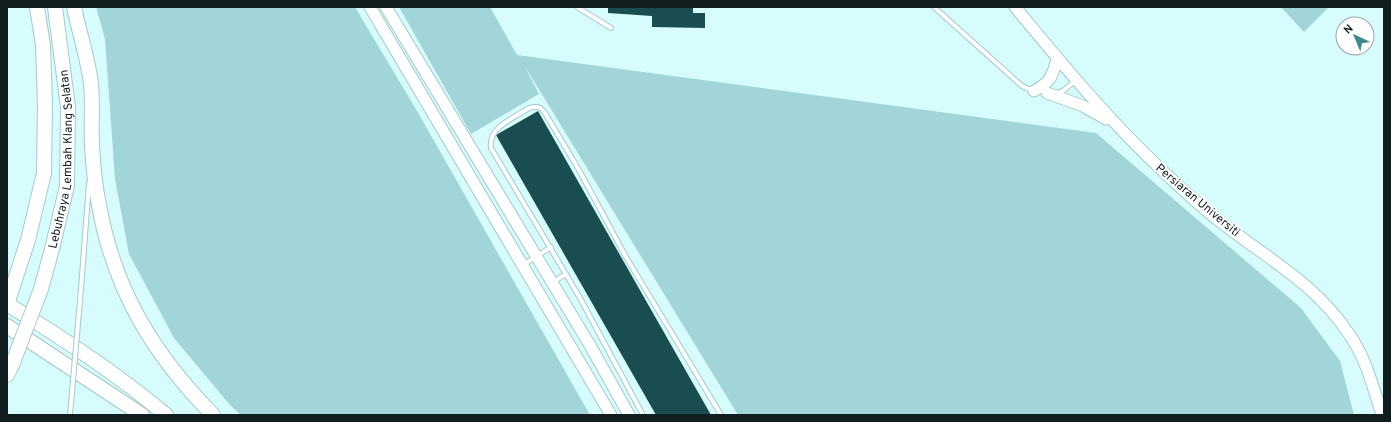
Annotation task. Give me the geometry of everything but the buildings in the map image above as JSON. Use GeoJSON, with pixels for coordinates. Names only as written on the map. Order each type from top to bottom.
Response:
{"type":"FeatureCollection","features":[{"type":"Feature","properties":{"kind":"highway","name":"Lebuhraya Lembah Klang Selatan"},"geometry":{"type":"LineString","coordinates":[[7,304],[28,240],[44,173],[44,45],[37,7]]}},
{"type":"Feature","properties":{"kind":"highway","name":"Lebuhraya Lembah Klang Selatan"},"geometry":{"type":"LineString","coordinates":[[10,370],[41,289],[68,186],[68,107],[55,7]]}},
{"type":"Feature","properties":{"kind":"highway"},"geometry":{"type":"LineString","coordinates":[[74,7],[91,84],[92,146],[99,206],[118,277],[136,315],[162,357],[190,391],[213,415]]}},
{"type":"Feature","properties":{"kind":"highway"},"geometry":{"type":"LineString","coordinates":[[7,304],[52,331],[106,368],[166,415]]}},
{"type":"Feature","properties":{"kind":"highway"},"geometry":{"type":"LineString","coordinates":[[7,326],[142,415]]}},
{"type":"Feature","properties":{"kind":"street"},"geometry":{"type":"LineString","coordinates":[[370,7],[611,415]]}},
{"type":"Feature","properties":{"kind":"street"},"geometry":{"type":"LineString","coordinates":[[386,7],[630,415]]}},
{"type":"Feature","properties":{"kind":"street","name":"Persiaran Universiti"},"geometry":{"type":"LineString","coordinates":[[1015,7],[1075,81],[1115,124],[1166,174],[1222,223],[1292,272],[1323,301],[1349,334],[1361,355],[1382,415]]}},
{"type":"Feature","properties":{"kind":"street"},"geometry":{"type":"LineString","coordinates":[[1034,91],[1045,85],[1052,77],[1057,59]]}},
{"type":"Feature","properties":{"kind":"street"},"geometry":{"type":"LineString","coordinates":[[1047,94],[1083,106],[1115,124]]}},
{"type":"Feature","properties":{"kind":"lane"},"geometry":{"type":"LineString","coordinates":[[577,7],[611,28]]}},
{"type":"Feature","properties":{"kind":"lane"},"geometry":{"type":"LineString","coordinates":[[934,7],[1022,86],[1047,94],[1057,94],[1075,81]]}},
{"type":"Feature","properties":{"kind":"lane"},"geometry":{"type":"LineString","coordinates":[[643,415],[551,247],[491,148],[490,140],[494,131],[529,108],[536,106],[541,108],[545,113],[626,257],[721,415]]}},
{"type":"Feature","properties":{"kind":"lane"},"geometry":{"type":"LineString","coordinates":[[70,415],[92,146]]}},
{"type":"Feature","properties":{"kind":"lane"},"geometry":{"type":"LineString","coordinates":[[522,265],[551,247]]}},
{"type":"Feature","properties":{"kind":"lane"},"geometry":{"type":"LineString","coordinates":[[552,283],[566,274]]}},
{"type":"Feature","properties":{"kind":"shaded area"},"geometry":{"type":"Polygon","coordinates":[[[96,7],[355,7],[417,111],[590,415],[241,415],[230,405],[174,338],[129,254],[115,179],[105,39],[96,7]]]}},
{"type":"Feature","properties":{"kind":"shaded area"},"geometry":{"type":"Polygon","coordinates":[[[399,7],[490,7],[517,55],[1096,133],[1301,308],[1340,361],[1354,415],[738,415],[524,65],[539,94],[471,134],[399,7]]]}},
{"type":"Feature","properties":{"kind":"shaded area"},"geometry":{"type":"Polygon","coordinates":[[[1281,7],[1329,7],[1304,32],[1281,7]]]}}]}
